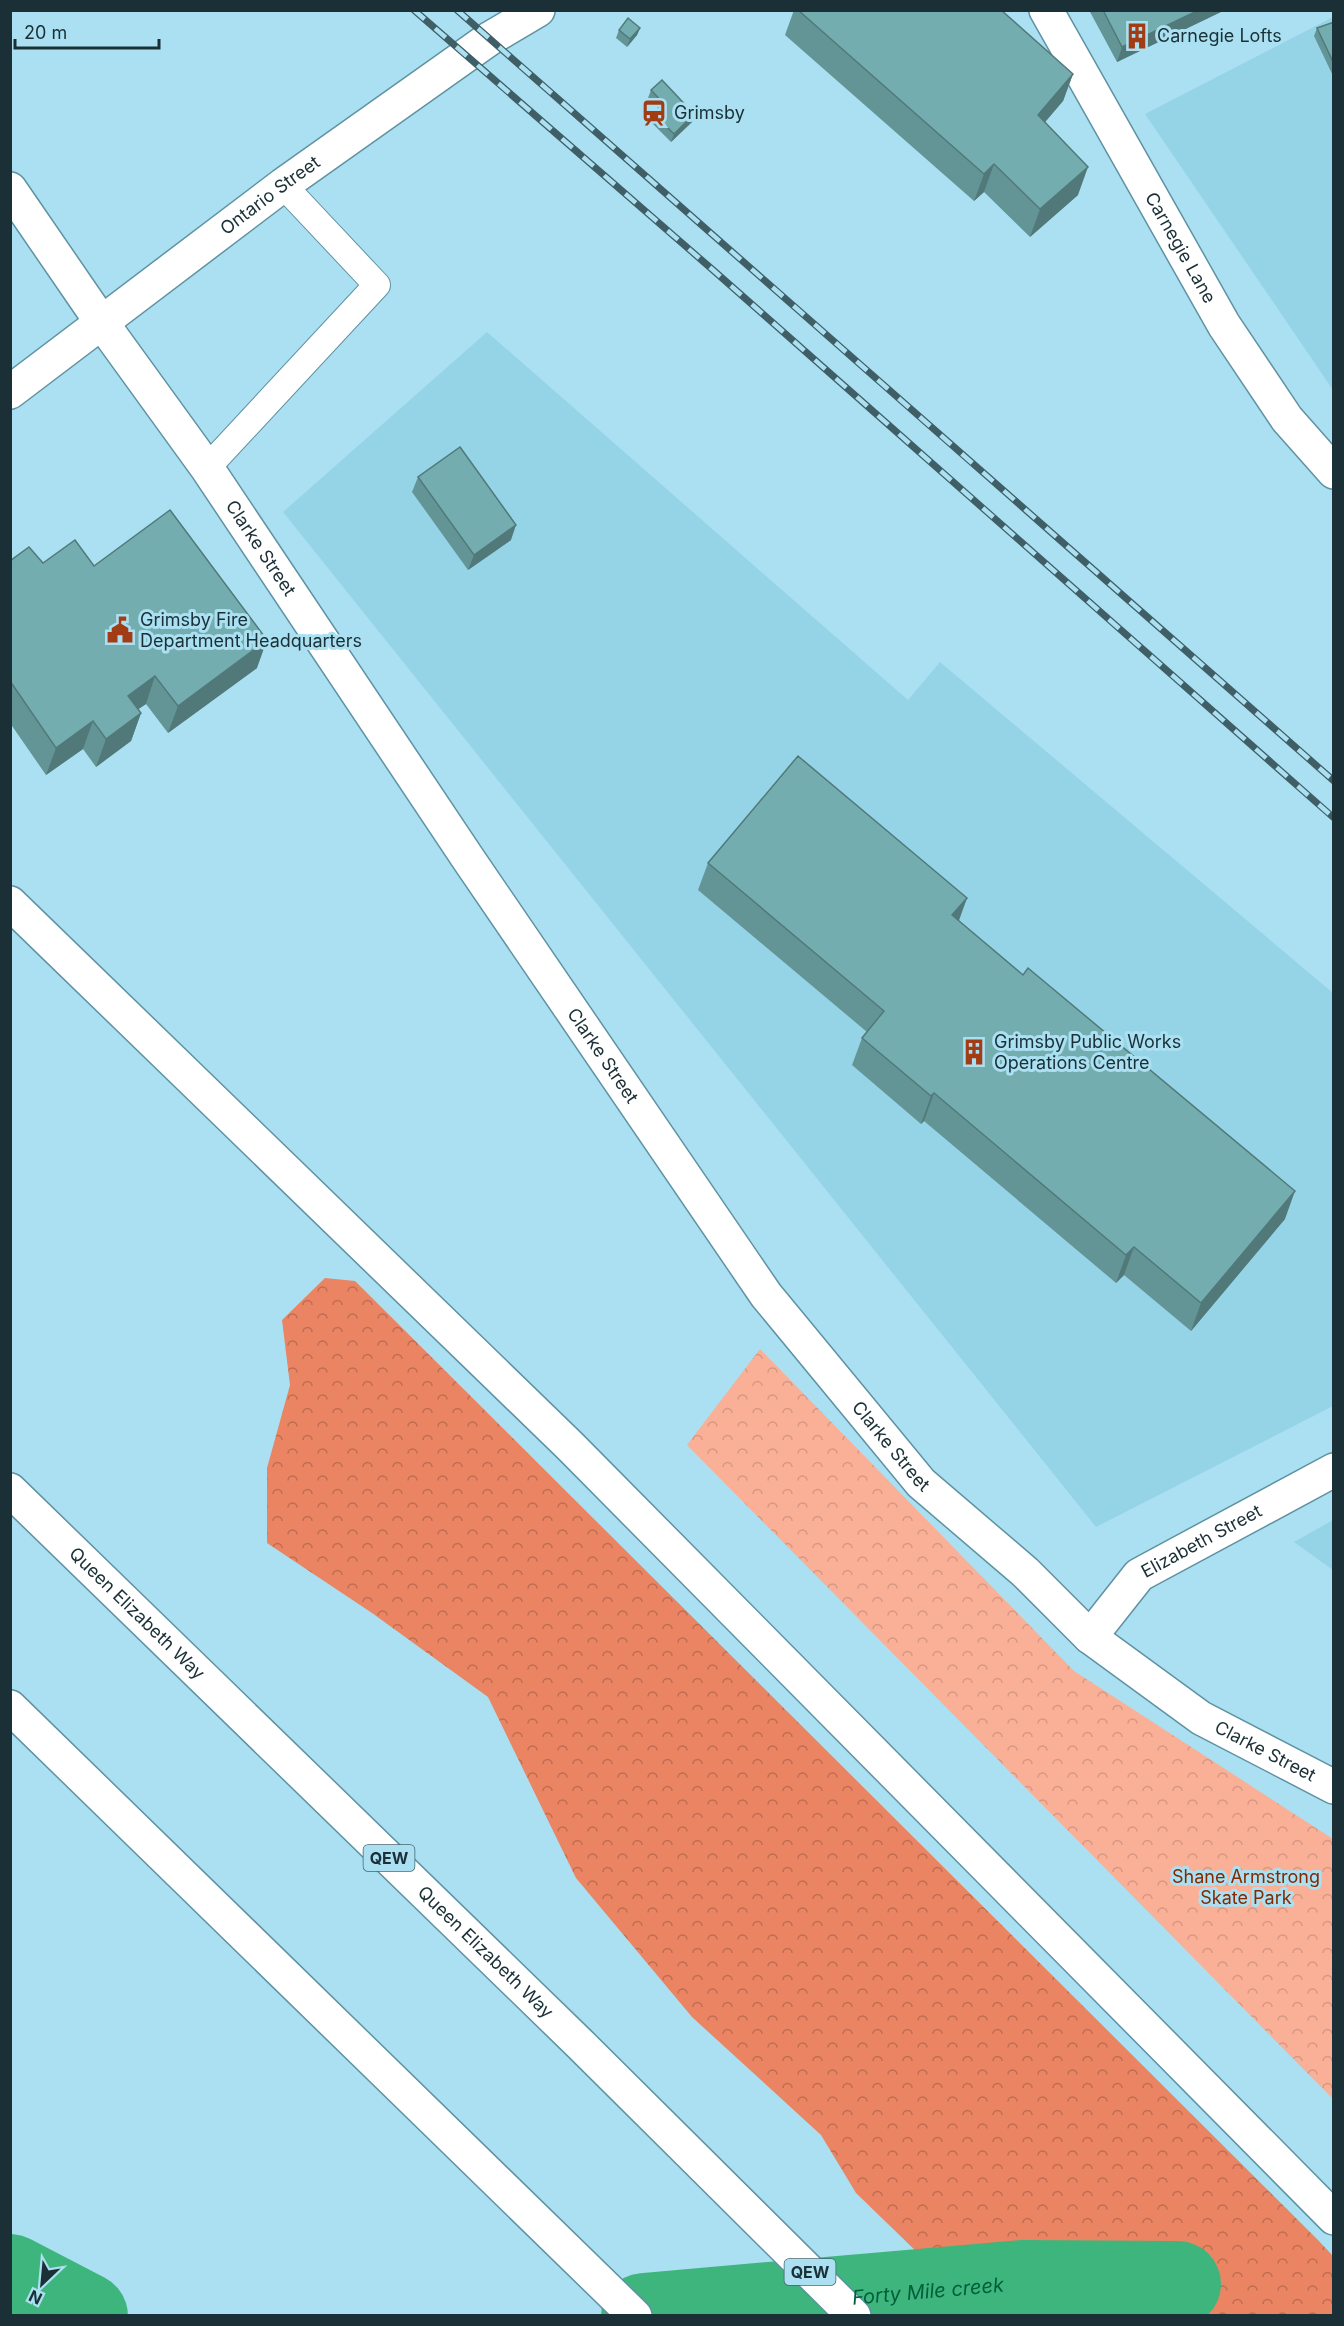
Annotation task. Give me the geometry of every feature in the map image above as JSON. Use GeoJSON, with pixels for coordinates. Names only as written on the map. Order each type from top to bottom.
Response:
{"type":"FeatureCollection","features":[{"type":"Feature","properties":{"kind":"main road","name":"Ontario Street"},"geometry":{"type":"LineString","coordinates":[[10,392],[283,184],[489,39],[538,10]]}},
{"type":"Feature","properties":{"kind":"main road","name":"Carnegie Lane"},"geometry":{"type":"LineString","coordinates":[[1046,10],[1224,325],[1287,419],[1334,472]]}},
{"type":"Feature","properties":{"kind":"main road","name":"Clarke Street"},"geometry":{"type":"LineString","coordinates":[[10,189],[102,323],[207,468],[469,860],[766,1295],[921,1483],[1024,1572],[1090,1637],[1201,1718],[1334,1786]]}},
{"type":"Feature","properties":{"kind":"main road"},"geometry":{"type":"LineString","coordinates":[[10,903],[570,1446],[1334,2218]]}},
{"type":"Feature","properties":{"kind":"main road","name":"Elizabeth Street"},"geometry":{"type":"LineString","coordinates":[[1090,1637],[1139,1575],[1334,1470]]}},
{"type":"Feature","properties":{"kind":"main road","name":"Queen Elizabeth Way"},"geometry":{"type":"LineString","coordinates":[[10,1490],[854,2316]]}},
{"type":"Feature","properties":{"kind":"main road"},"geometry":{"type":"LineString","coordinates":[[10,1707],[635,2316]]}},
{"type":"Feature","properties":{"kind":"lane"},"geometry":{"type":"LineString","coordinates":[[207,468],[377,285],[283,184]]}},
{"type":"Feature","properties":{"kind":"shaded area"},"geometry":{"type":"Polygon","coordinates":[[[1333,17],[1333,390],[1145,114],[1333,17]]]}},
{"type":"Feature","properties":{"kind":"shaded area"},"geometry":{"type":"Polygon","coordinates":[[[487,332],[908,700],[940,662],[1333,993],[1333,1406],[1096,1527],[283,512],[487,332]]]}},
{"type":"Feature","properties":{"kind":"shaded area"},"geometry":{"type":"Polygon","coordinates":[[[1333,1520],[1333,1570],[1294,1542],[1333,1520]]]}},
{"type":"Feature","properties":{"kind":"green space"},"geometry":{"type":"Polygon","coordinates":[[[325,1278],[355,1281],[1317,2239],[1333,2256],[1333,2315],[982,2315],[856,2193],[821,2135],[692,2017],[576,1878],[488,1697],[372,1613],[267,1543],[267,1468],[290,1385],[282,1320],[325,1278]]]}},
{"type":"Feature","properties":{"kind":"green space","name":"Shane Armstrong Skate Park"},"geometry":{"type":"Polygon","coordinates":[[[760,1349],[1074,1671],[1333,1839],[1333,2099],[687,1445],[760,1349]]]}},
{"type":"Feature","properties":{"kind":"building"},"geometry":{"type":"Polygon","coordinates":[[[798,10],[1001,10],[1073,74],[1038,115],[1088,167],[1040,209],[994,164],[984,174],[798,10]]]}},
{"type":"Feature","properties":{"kind":"building"},"geometry":{"type":"Polygon","coordinates":[[[1103,10],[1199,10],[1122,47],[1103,10]]]}},
{"type":"Feature","properties":{"kind":"building"},"geometry":{"type":"Polygon","coordinates":[[[628,18],[640,28],[630,39],[619,30],[628,18]]]}},
{"type":"Feature","properties":{"kind":"building"},"geometry":{"type":"Polygon","coordinates":[[[1334,22],[1334,64],[1317,28],[1334,22]]]}},
{"type":"Feature","properties":{"kind":"building","name":"Grimsby"},"geometry":{"type":"Polygon","coordinates":[[[662,80],[694,114],[674,134],[655,115],[665,105],[651,90],[662,80]]]}},
{"type":"Feature","properties":{"kind":"building"},"geometry":{"type":"Polygon","coordinates":[[[460,447],[516,525],[474,555],[418,477],[460,447]]]}},
{"type":"Feature","properties":{"kind":"building","name":"Grimsby Fire Department Headquarters"},"geometry":{"type":"Polygon","coordinates":[[[170,510],[267,640],[178,706],[155,676],[128,696],[141,713],[106,739],[93,721],[56,748],[10,681],[10,561],[29,547],[43,563],[75,540],[94,566],[170,510]]]}},
{"type":"Feature","properties":{"kind":"building","name":"Grimsby Public Works Operations Centre"},"geometry":{"type":"Polygon","coordinates":[[[798,756],[967,898],[952,915],[1023,975],[1028,968],[1295,1191],[1201,1303],[1134,1247],[1126,1255],[934,1093],[931,1096],[862,1038],[884,1011],[708,863],[798,756]]]}},
{"type":"Feature","properties":{"kind":"waterway","name":"Forty Mile creek"},"geometry":{"type":"LineString","coordinates":[[10,2277],[85,2316]]}},
{"type":"Feature","properties":{"kind":"waterway","name":"Forty Mile creek"},"geometry":{"type":"LineString","coordinates":[[644,2316],[1022,2283],[1178,2284]]}},
{"type":"Feature","properties":{"kind":"railway"},"geometry":{"type":"LineString","coordinates":[[414,10],[713,270],[1334,818]]}},
{"type":"Feature","properties":{"kind":"railway"},"geometry":{"type":"LineString","coordinates":[[457,10],[1334,781]]}},
{"type":"Feature","properties":{"kind":"place","name":"Carnegie Lofts"},"geometry":{"type":"Point","coordinates":[1137,36]}},
{"type":"Feature","properties":{"kind":"place","name":"Grimsby"},"geometry":{"type":"Point","coordinates":[654,113]}},
{"type":"Feature","properties":{"kind":"place","name":"Grimsby Fire Department Headquarters"},"geometry":{"type":"Point","coordinates":[120,630]}},
{"type":"Feature","properties":{"kind":"place","name":"Grimsby Public Works Operations Centre"},"geometry":{"type":"Point","coordinates":[974,1052]}}]}
